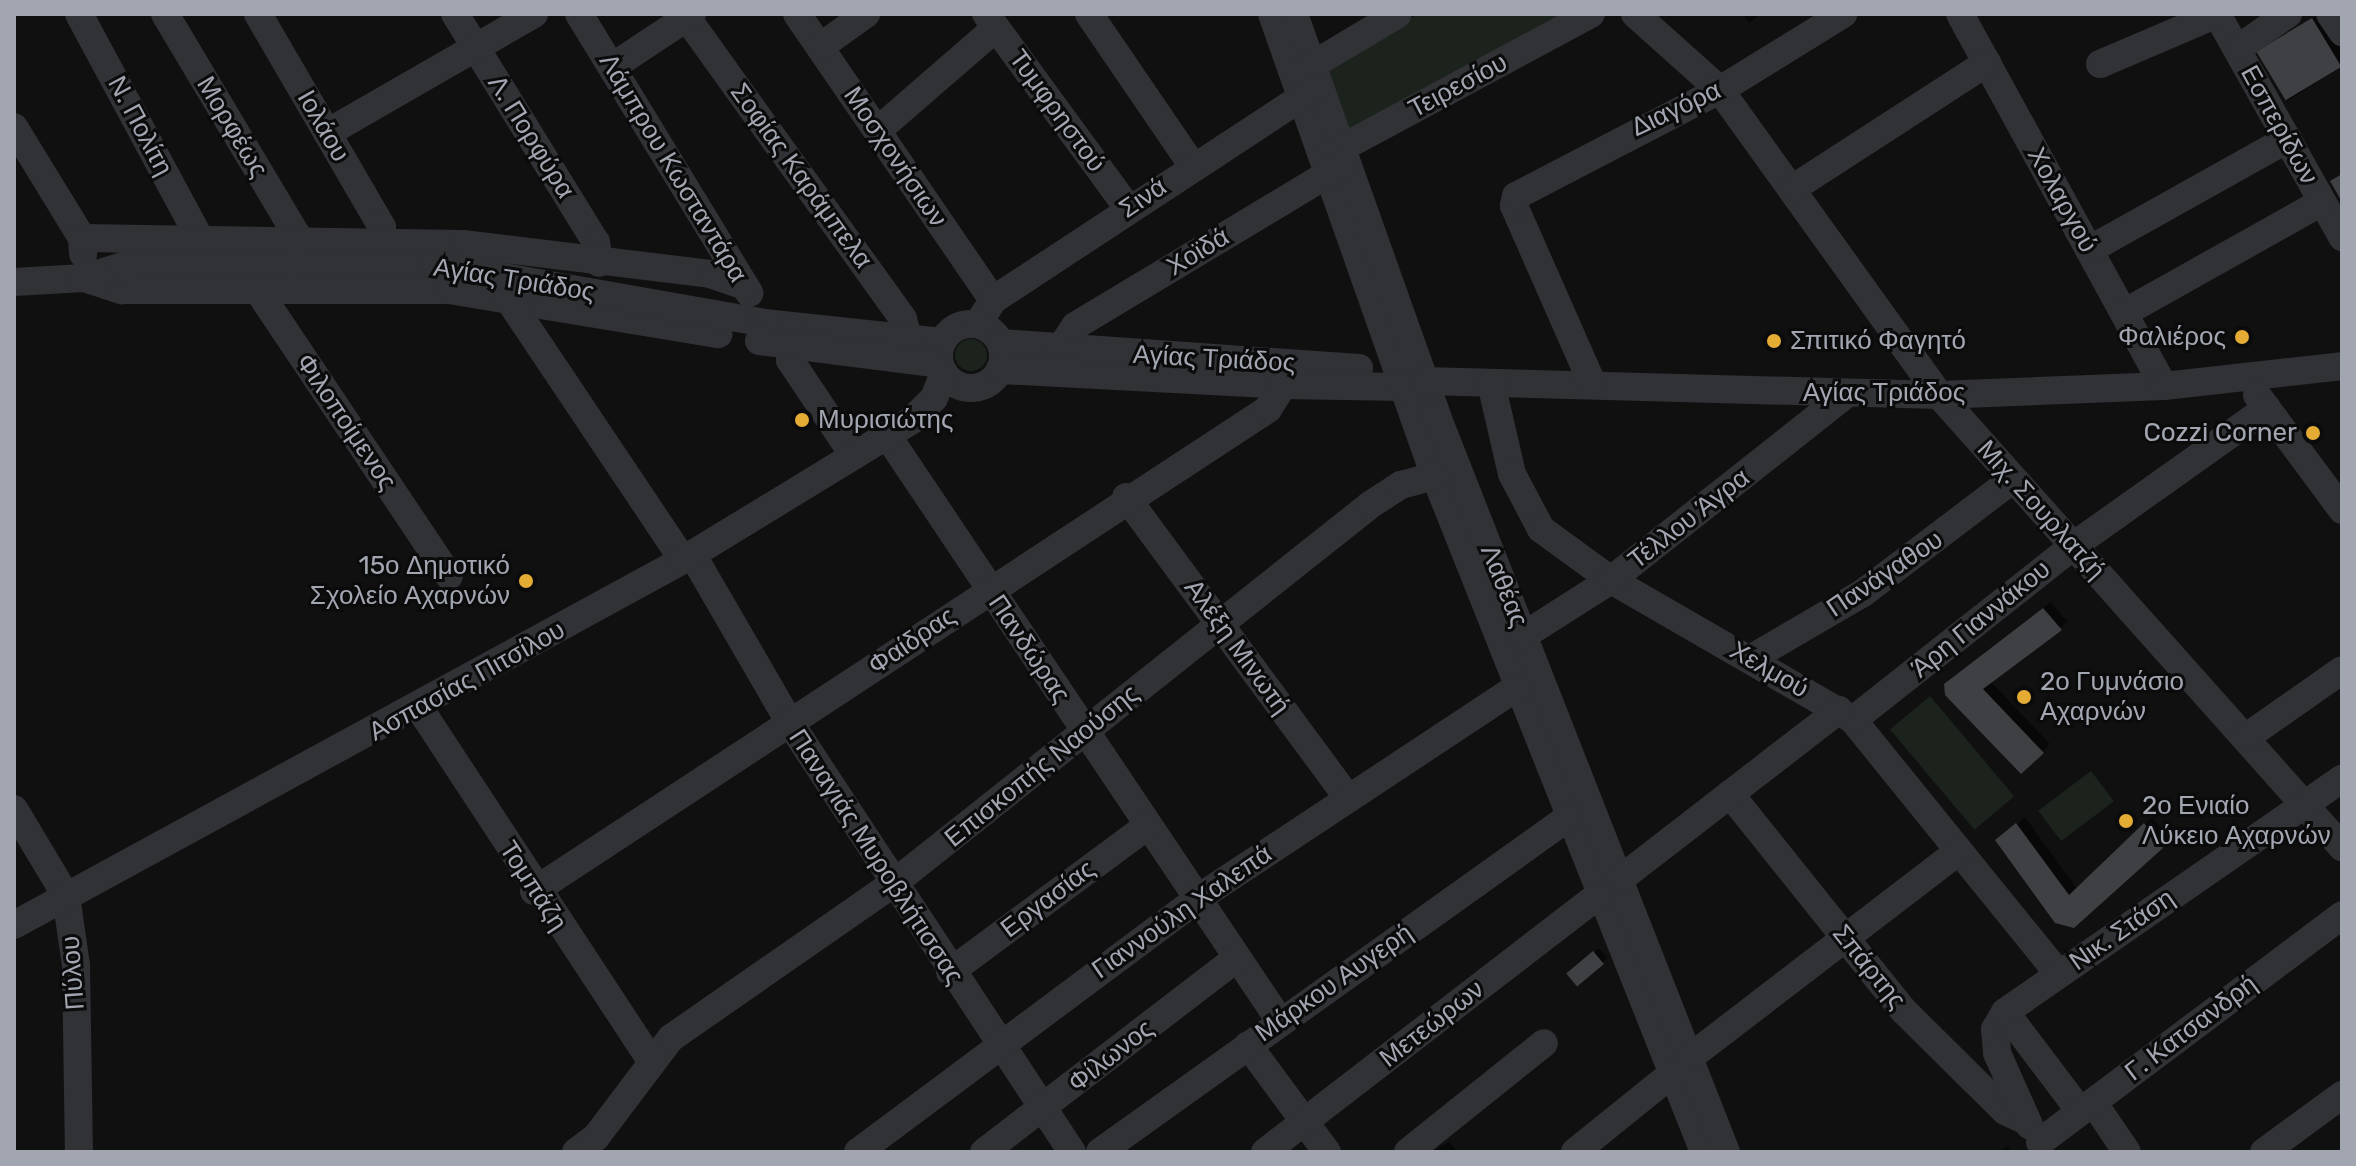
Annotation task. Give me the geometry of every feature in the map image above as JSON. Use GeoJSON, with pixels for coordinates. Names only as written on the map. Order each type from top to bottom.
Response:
{"type":"FeatureCollection","features":[{"type":"Feature","properties":{"kind":"street","name":"Ν. Πολίτη"},"geometry":{"type":"LineString","coordinates":[[79,14],[200,239]]}},
{"type":"Feature","properties":{"kind":"street","name":"Μορφέως"},"geometry":{"type":"LineString","coordinates":[[165,14],[299,239]]}},
{"type":"Feature","properties":{"kind":"street","name":"Ιολάου"},"geometry":{"type":"LineString","coordinates":[[258,14],[382,227],[382,240]]}},
{"type":"Feature","properties":{"kind":"street","name":"Λ. Πορφύρα"},"geometry":{"type":"LineString","coordinates":[[455,14],[596,242],[599,263]]}},
{"type":"Feature","properties":{"kind":"street"},"geometry":{"type":"LineString","coordinates":[[327,133],[534,14]]}},
{"type":"Feature","properties":{"kind":"street","name":"Λάμπρου Κωσταντάρα"},"geometry":{"type":"LineString","coordinates":[[579,14],[745,286],[781,331],[854,456]]}},
{"type":"Feature","properties":{"kind":"street","name":"Μοσχονήσιων"},"geometry":{"type":"LineString","coordinates":[[797,14],[877,131],[986,312]]}},
{"type":"Feature","properties":{"kind":"street"},"geometry":{"type":"LineString","coordinates":[[820,47],[866,14]]}},
{"type":"Feature","properties":{"kind":"street"},"geometry":{"type":"LineString","coordinates":[[1089,14],[1192,165]]}},
{"type":"Feature","properties":{"kind":"street","name":"Λαθέας"},"geometry":{"type":"LineString","coordinates":[[1272,14],[1307,81],[1336,160],[1409,379],[1435,476],[1569,817],[1609,887]]}},
{"type":"Feature","properties":{"kind":"street","name":"Λαθέας"},"geometry":{"type":"LineString","coordinates":[[1294,14],[1307,81]]}},
{"type":"Feature","properties":{"kind":"street","name":"Σινά"},"geometry":{"type":"LineString","coordinates":[[986,312],[1398,14]]}},
{"type":"Feature","properties":{"kind":"street","name":"Τειρεσίου"},"geometry":{"type":"LineString","coordinates":[[1336,160],[1591,14]]}},
{"type":"Feature","properties":{"kind":"street","name":"Μιχ. Σουρλατζή"},"geometry":{"type":"LineString","coordinates":[[1635,14],[1720,90],[1795,187],[1939,395],[2342,847]]}},
{"type":"Feature","properties":{"kind":"street","name":"Διαγόρα"},"geometry":{"type":"LineString","coordinates":[[1593,385],[1514,206],[1523,188],[1720,90],[1843,14]]}},
{"type":"Feature","properties":{"kind":"street","name":"Χολαργού"},"geometry":{"type":"LineString","coordinates":[[1960,14],[2164,386]]}},
{"type":"Feature","properties":{"kind":"street"},"geometry":{"type":"LineString","coordinates":[[2100,64],[2217,14]]}},
{"type":"Feature","properties":{"kind":"street","name":"Εσπερίδων"},"geometry":{"type":"LineString","coordinates":[[2217,14],[2342,237]]}},
{"type":"Feature","properties":{"kind":"street"},"geometry":{"type":"LineString","coordinates":[[2237,49],[2288,14]]}},
{"type":"Feature","properties":{"kind":"street"},"geometry":{"type":"LineString","coordinates":[[2330,14],[2342,32]]}},
{"type":"Feature","properties":{"kind":"street"},"geometry":{"type":"LineString","coordinates":[[612,67],[689,16]]}},
{"type":"Feature","properties":{"kind":"street","name":"Σοφίας Καράμπελα"},"geometry":{"type":"LineString","coordinates":[[689,16],[903,319],[908,338]]}},
{"type":"Feature","properties":{"kind":"street"},"geometry":{"type":"LineString","coordinates":[[877,131],[991,21]]}},
{"type":"Feature","properties":{"kind":"street","name":"Τυμφρηστού"},"geometry":{"type":"LineString","coordinates":[[991,21],[1128,208]]}},
{"type":"Feature","properties":{"kind":"street"},"geometry":{"type":"LineString","coordinates":[[1795,187],[1987,63]]}},
{"type":"Feature","properties":{"kind":"street"},"geometry":{"type":"LineString","coordinates":[[14,127],[82,238],[84,278]]}},
{"type":"Feature","properties":{"kind":"street"},"geometry":{"type":"LineString","coordinates":[[2089,250],[2288,139]]}},
{"type":"Feature","properties":{"kind":"street","name":"Χοϊδά"},"geometry":{"type":"LineString","coordinates":[[1059,350],[1075,326],[1336,160]]}},
{"type":"Feature","properties":{"kind":"street"},"geometry":{"type":"LineString","coordinates":[[2124,313],[2322,202]]}},
{"type":"Feature","properties":{"kind":"street","name":"Αγίας Τριάδος"},"geometry":{"type":"LineString","coordinates":[[82,238],[382,240],[710,274],[745,286]]}},
{"type":"Feature","properties":{"kind":"street","name":"Αγίας Τριάδος"},"geometry":{"type":"LineString","coordinates":[[14,282],[84,278],[123,266],[257,277],[436,265],[510,289],[942,359]]}},
{"type":"Feature","properties":{"kind":"street","name":"Φιλοποίμενος"},"geometry":{"type":"LineString","coordinates":[[257,277],[449,576]]}},
{"type":"Feature","properties":{"kind":"street","name":"Παναγιάς Μυροβλήτισσας"},"geometry":{"type":"LineString","coordinates":[[510,289],[687,557],[950,972],[1072,1152]]}},
{"type":"Feature","properties":{"kind":"street"},"geometry":{"type":"LineString","coordinates":[[942,359],[957,326],[986,312],[1001,357],[977,387]]}},
{"type":"Feature","properties":{"kind":"street","name":"Αγίας Τριάδος"},"geometry":{"type":"LineString","coordinates":[[781,331],[908,338],[942,359],[977,387]]}},
{"type":"Feature","properties":{"kind":"street","name":"Αγίας Τριάδος"},"geometry":{"type":"LineString","coordinates":[[1001,357],[1059,350],[1409,379],[1939,395],[2164,386],[2342,366]]}},
{"type":"Feature","properties":{"kind":"street","name":"Αγίας Τριάδος"},"geometry":{"type":"LineString","coordinates":[[1001,357],[1283,385],[1409,379]]}},
{"type":"Feature","properties":{"kind":"street","name":"Ασπασίας Πιτσίλου"},"geometry":{"type":"LineString","coordinates":[[912,420],[934,398],[942,359]]}},
{"type":"Feature","properties":{"kind":"street"},"geometry":{"type":"LineString","coordinates":[[2244,377],[2342,510]]}},
{"type":"Feature","properties":{"kind":"street","name":"Λαθέας"},"geometry":{"type":"LineString","coordinates":[[1409,379],[1523,636],[1609,887],[1681,1066],[1726,1152]]}},
{"type":"Feature","properties":{"kind":"street","name":"Χελμού"},"geometry":{"type":"LineString","coordinates":[[1491,383],[1522,502],[1557,545],[1611,580],[1846,715],[2059,974]]}},
{"type":"Feature","properties":{"kind":"street","name":"Φαίδρας"},"geometry":{"type":"LineString","coordinates":[[534,891],[1126,497],[1268,409],[1283,385]]}},
{"type":"Feature","properties":{"kind":"street","name":"Ασπασίας Πιτσίλου"},"geometry":{"type":"LineString","coordinates":[[14,925],[420,709],[687,557],[912,420],[977,387]]}},
{"type":"Feature","properties":{"kind":"street","name":"Τέλλου Άγρα"},"geometry":{"type":"LineString","coordinates":[[1523,636],[1611,580],[1848,393]]}},
{"type":"Feature","properties":{"kind":"street","name":"Άρη Γιαννάκου"},"geometry":{"type":"LineString","coordinates":[[1846,715],[2073,546],[2267,408]]}},
{"type":"Feature","properties":{"kind":"street","name":"Πανδώρας"},"geometry":{"type":"LineString","coordinates":[[887,435],[1280,1021]]}},
{"type":"Feature","properties":{"kind":"street","name":"Επισκοπής Ναούσης"},"geometry":{"type":"LineString","coordinates":[[576,1152],[596,1137],[651,1060],[671,1038],[894,883],[1086,734],[1219,622],[1370,505],[1401,485],[1435,476]]}},
{"type":"Feature","properties":{"kind":"street","name":"Πανάγαθου"},"geometry":{"type":"LineString","coordinates":[[1750,659],[1863,593],[2013,479]]}},
{"type":"Feature","properties":{"kind":"street","name":"Αλέξη Μινωτή"},"geometry":{"type":"LineString","coordinates":[[1126,497],[1347,797]]}},
{"type":"Feature","properties":{"kind":"street"},"geometry":{"type":"LineString","coordinates":[[2245,738],[2342,670]]}},
{"type":"Feature","properties":{"kind":"street","name":"Γιαννούλη Χαλεπά"},"geometry":{"type":"LineString","coordinates":[[858,1152],[1197,899],[1517,687]]}},
{"type":"Feature","properties":{"kind":"street","name":"Τομπάζη"},"geometry":{"type":"LineString","coordinates":[[420,709],[534,891],[651,1060]]}},
{"type":"Feature","properties":{"kind":"street","name":"Μετεώρων"},"geometry":{"type":"LineString","coordinates":[[1265,1152],[1730,794],[1846,715]]}},
{"type":"Feature","properties":{"kind":"street","name":"Νικ. Στάση"},"geometry":{"type":"LineString","coordinates":[[2005,1012],[2302,802],[2342,779]]}},
{"type":"Feature","properties":{"kind":"street","name":"Σπάρτης"},"geometry":{"type":"LineString","coordinates":[[1730,794],[1847,938],[1955,1060],[2005,1111],[2038,1138]]}},
{"type":"Feature","properties":{"kind":"street","name":"Πύλου"},"geometry":{"type":"LineString","coordinates":[[14,809],[66,896],[76,965],[79,1152]]}},
{"type":"Feature","properties":{"kind":"street","name":"Μάρκου Αυγερή"},"geometry":{"type":"LineString","coordinates":[[1100,1152],[1569,817]]}},
{"type":"Feature","properties":{"kind":"street","name":"Εργασίας"},"geometry":{"type":"LineString","coordinates":[[950,972],[1147,826]]}},
{"type":"Feature","properties":{"kind":"street"},"geometry":{"type":"LineString","coordinates":[[1575,1152],[1959,851]]}},
{"type":"Feature","properties":{"kind":"street","name":"Γ. Κατσανδρή"},"geometry":{"type":"LineString","coordinates":[[2038,1138],[2086,1107],[2342,915]]}},
{"type":"Feature","properties":{"kind":"street","name":"Φίλωνος"},"geometry":{"type":"LineString","coordinates":[[984,1152],[1237,958]]}},
{"type":"Feature","properties":{"kind":"street"},"geometry":{"type":"LineString","coordinates":[[2038,1138],[1997,1053],[1995,1029],[2005,1012],[2127,1152]]}},
{"type":"Feature","properties":{"kind":"street"},"geometry":{"type":"LineString","coordinates":[[1408,1152],[1544,1043]]}},
{"type":"Feature","properties":{"kind":"street"},"geometry":{"type":"LineString","coordinates":[[1248,1045],[1327,1152]]}},
{"type":"Feature","properties":{"kind":"street"},"geometry":{"type":"LineString","coordinates":[[1955,1060],[1997,1053]]}},
{"type":"Feature","properties":{"kind":"street","name":"Λαθέας"},"geometry":{"type":"LineString","coordinates":[[1681,1066],[1704,1152]]}},
{"type":"Feature","properties":{"kind":"street"},"geometry":{"type":"LineString","coordinates":[[2264,1152],[2342,1095]]}},
{"type":"Feature","properties":{"kind":"shaded area"},"geometry":{"type":"Polygon","coordinates":[[[1418,14],[1574,14],[1347,136],[1326,71],[1418,14]]]}},
{"type":"Feature","properties":{"kind":"shaded area"},"geometry":{"type":"Polygon","coordinates":[[[971,339],[982,344],[987,355],[982,366],[971,371],[960,366],[955,355],[960,344],[971,339]]]}},
{"type":"Feature","properties":{"kind":"shaded area"},"geometry":{"type":"Polygon","coordinates":[[[1930,696],[2014,796],[1974,830],[1890,729],[1930,696]]]}},
{"type":"Feature","properties":{"kind":"shaded area"},"geometry":{"type":"Polygon","coordinates":[[[2091,771],[2114,801],[2061,841],[2038,811],[2091,771]]]}},
{"type":"Feature","properties":{"kind":"building"},"geometry":{"type":"Polygon","coordinates":[[[2312,18],[2341,67],[2286,100],[2256,51],[2312,18]]]}},
{"type":"Feature","properties":{"kind":"building"},"geometry":{"type":"Polygon","coordinates":[[[2342,174],[2342,202],[2330,181],[2342,174]]]}},
{"type":"Feature","properties":{"kind":"building"},"geometry":{"type":"Polygon","coordinates":[[[2043,608],[2062,630],[1983,689],[2044,753],[2021,774],[1945,695],[1944,684],[2043,608]]]}},
{"type":"Feature","properties":{"kind":"building"},"geometry":{"type":"Polygon","coordinates":[[[2016,823],[2069,895],[2144,823],[2163,848],[2074,928],[2055,923],[1995,840],[2016,823]]]}},
{"type":"Feature","properties":{"kind":"building"},"geometry":{"type":"Polygon","coordinates":[[[1593,951],[1604,964],[1577,987],[1566,973],[1593,951]]]}},
{"type":"Feature","properties":{"kind":"place","name":"Φαλιέρος"},"geometry":{"type":"Point","coordinates":[2242,337]}},
{"type":"Feature","properties":{"kind":"place","name":"Σπιτικό Φαγητό"},"geometry":{"type":"Point","coordinates":[1774,341]}},
{"type":"Feature","properties":{"kind":"place","name":"Μυρισιώτης"},"geometry":{"type":"Point","coordinates":[802,420]}},
{"type":"Feature","properties":{"kind":"place","name":"Cozzi Corner"},"geometry":{"type":"Point","coordinates":[2313,433]}},
{"type":"Feature","properties":{"kind":"place","name":"15ο Δημοτικό Σχολείο Αχαρνών"},"geometry":{"type":"Point","coordinates":[526,581]}},
{"type":"Feature","properties":{"kind":"place","name":"2ο Γυμνάσιο Αχαρνών"},"geometry":{"type":"Point","coordinates":[2024,697]}},
{"type":"Feature","properties":{"kind":"place","name":"2ο Ενιαίο Λύκειο Αχαρνών"},"geometry":{"type":"Point","coordinates":[2126,821]}}]}
